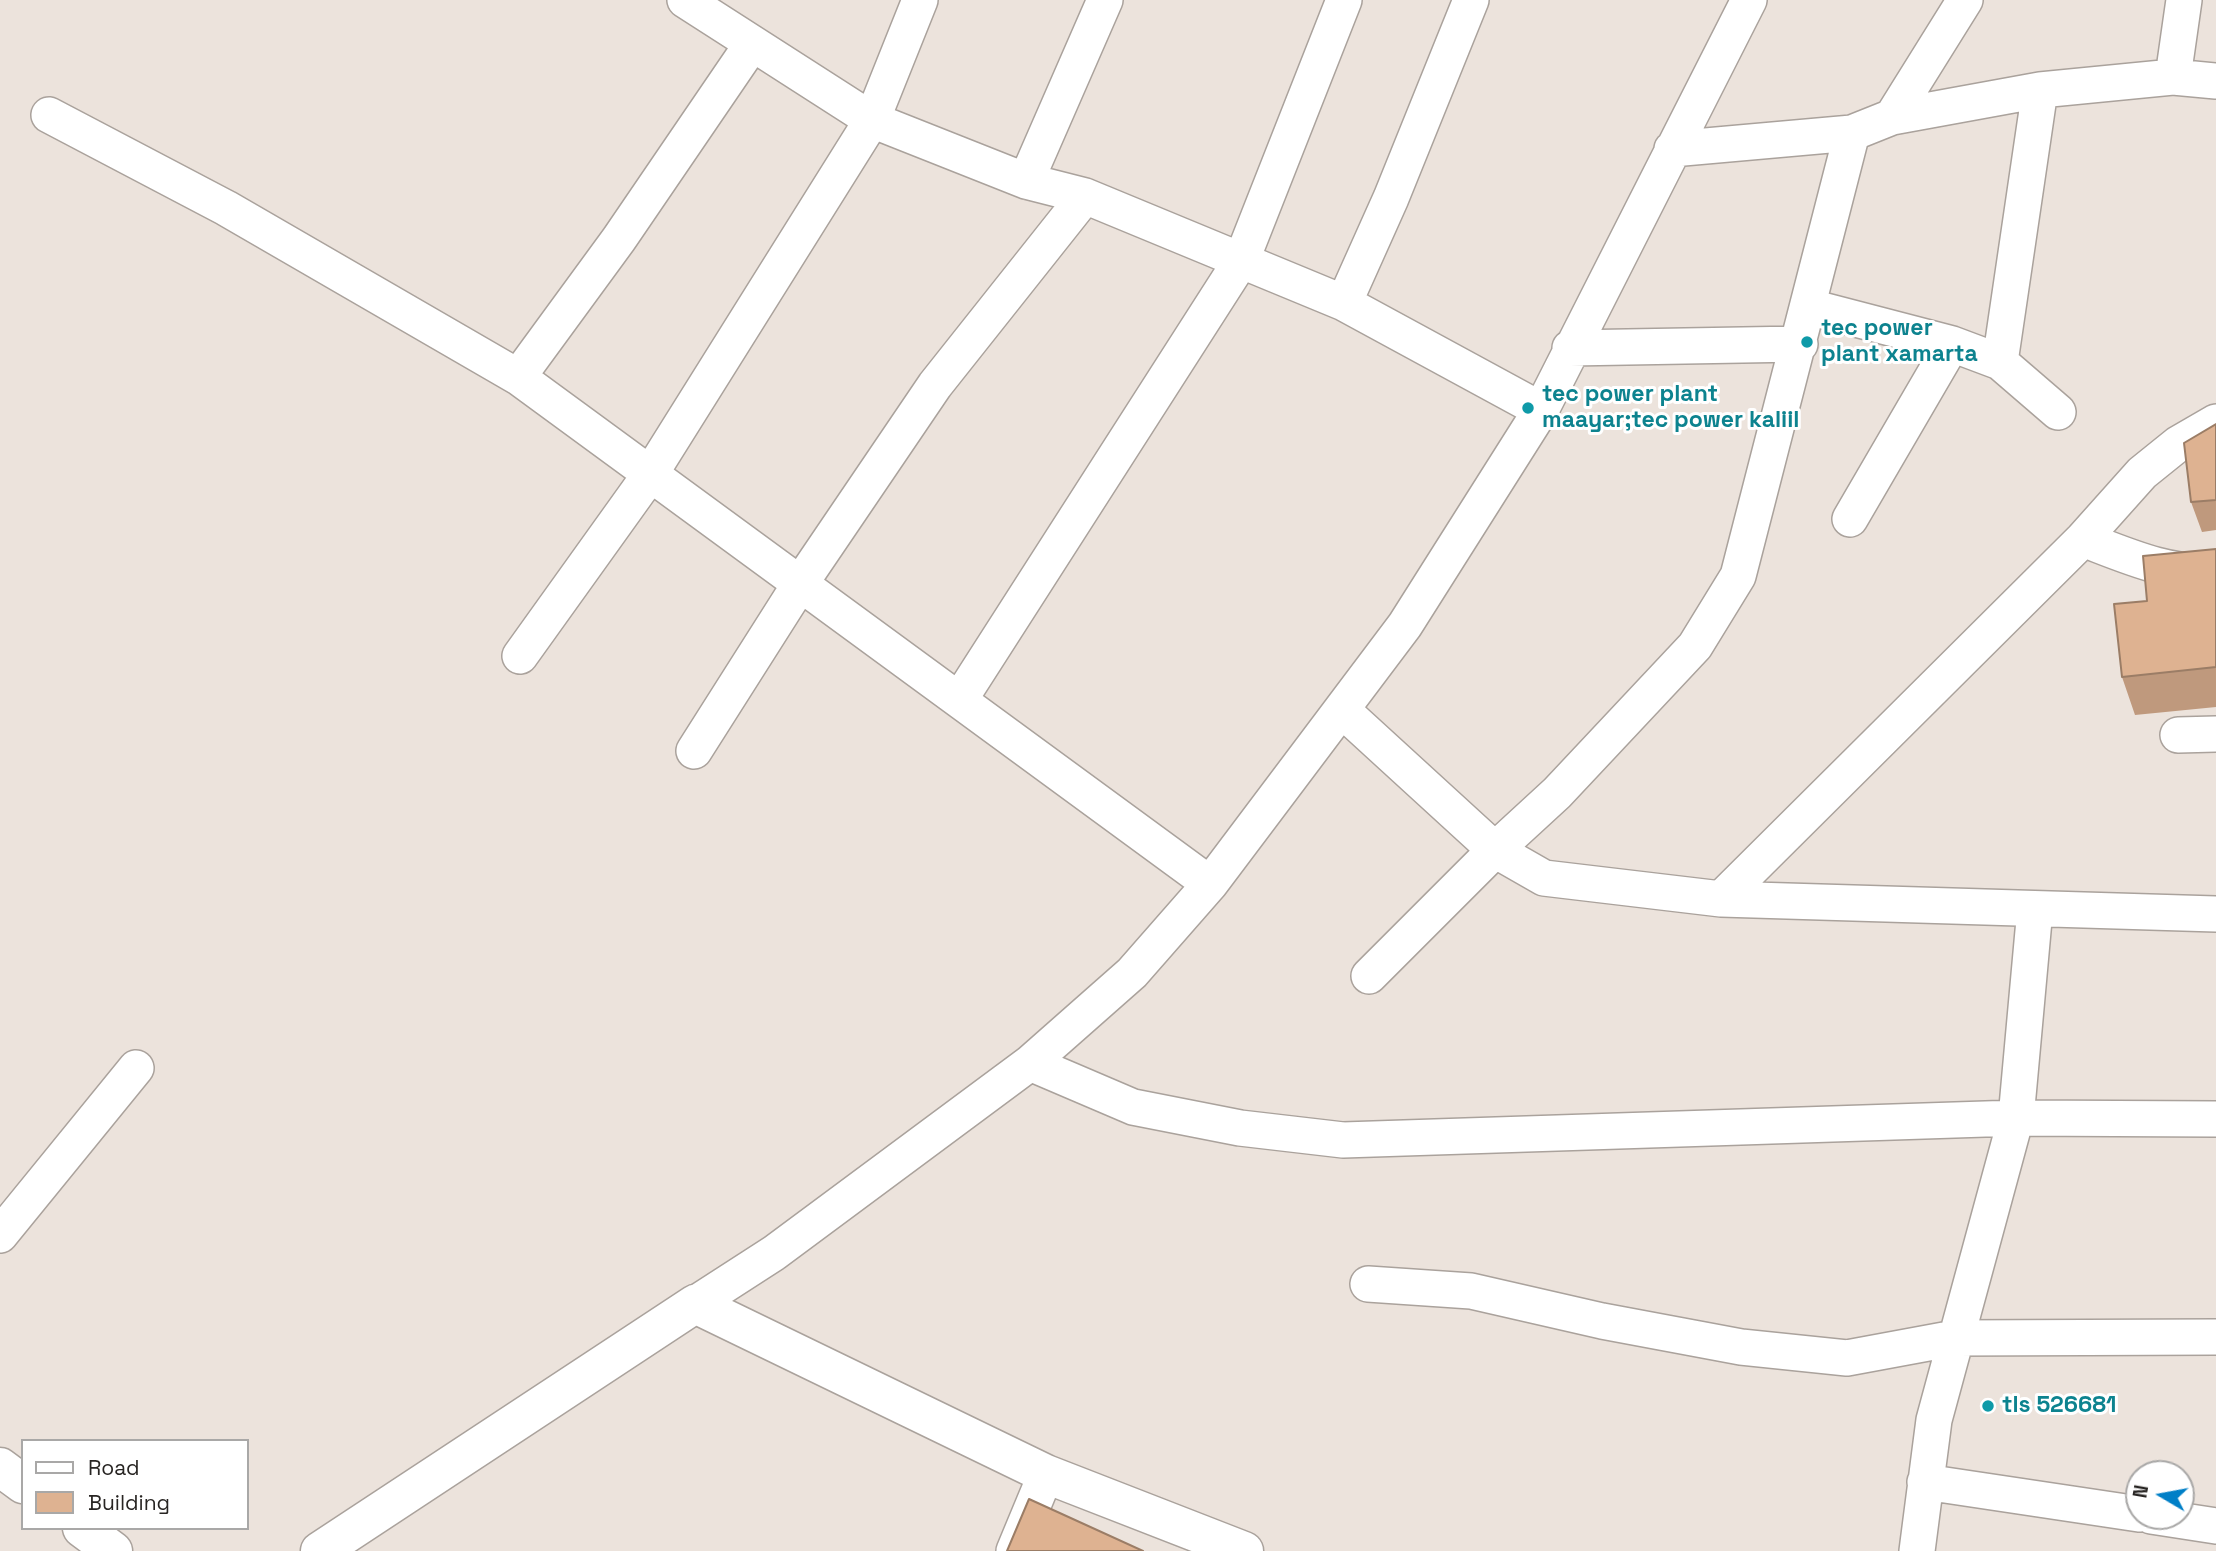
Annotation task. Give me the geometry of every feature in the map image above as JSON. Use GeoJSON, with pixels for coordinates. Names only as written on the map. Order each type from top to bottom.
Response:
{"type":"FeatureCollection","features":[{"type":"Feature","properties":{"kind":"main road"},"geometry":{"type":"LineString","coordinates":[[320,1551],[695,1304],[1046,1474],[1244,1551]]}},
{"type":"Feature","properties":{"kind":"main road"},"geometry":{"type":"LineString","coordinates":[[0,1467],[21,1483]]}},
{"type":"Feature","properties":{"kind":"main road"},"geometry":{"type":"LineString","coordinates":[[85,1530],[113,1551]]}},
{"type":"Feature","properties":{"kind":"street"},"geometry":{"type":"LineString","coordinates":[[520,656],[649,476],[872,120],[920,0]]}},
{"type":"Feature","properties":{"kind":"street"},"geometry":{"type":"LineString","coordinates":[[1027,181],[1105,0]]}},
{"type":"Feature","properties":{"kind":"street"},"geometry":{"type":"LineString","coordinates":[[960,699],[1242,260],[1344,0]]}},
{"type":"Feature","properties":{"kind":"street"},"geometry":{"type":"LineString","coordinates":[[1344,303],[1391,198],[1471,0]]}},
{"type":"Feature","properties":{"kind":"street"},"geometry":{"type":"LineString","coordinates":[[695,1304],[774,1254],[1030,1063],[1132,973],[1210,884],[1405,625],[1541,410],[1570,348],[1749,0]]}},
{"type":"Feature","properties":{"kind":"street"},"geometry":{"type":"LineString","coordinates":[[1892,117],[1965,0]]}},
{"type":"Feature","properties":{"kind":"street"},"geometry":{"type":"LineString","coordinates":[[2173,77],[2184,0]]}},
{"type":"Feature","properties":{"kind":"street"},"geometry":{"type":"LineString","coordinates":[[697,3],[751,44],[872,120],[1027,181],[1085,197],[1344,303],[1541,410]]}},
{"type":"Feature","properties":{"kind":"street"},"geometry":{"type":"LineString","coordinates":[[518,377],[619,239],[751,44]]}},
{"type":"Feature","properties":{"kind":"street"},"geometry":{"type":"LineString","coordinates":[[1672,149],[1852,133],[1892,117],[2040,90],[2173,77],[2216,81]]}},
{"type":"Feature","properties":{"kind":"street"},"geometry":{"type":"LineString","coordinates":[[2000,362],[2040,90]]}},
{"type":"Feature","properties":{"kind":"street"},"geometry":{"type":"LineString","coordinates":[[49,115],[226,208],[518,377],[649,476],[960,699],[1210,884]]}},
{"type":"Feature","properties":{"kind":"street"},"geometry":{"type":"LineString","coordinates":[[1369,976],[1495,850],[1557,793],[1695,646],[1738,576],[1810,307],[1852,133]]}},
{"type":"Feature","properties":{"kind":"street"},"geometry":{"type":"LineString","coordinates":[[694,751],[800,584],[935,385],[1085,197]]}},
{"type":"Feature","properties":{"kind":"street"},"geometry":{"type":"LineString","coordinates":[[1810,307],[1952,344],[2000,362],[2058,412]]}},
{"type":"Feature","properties":{"kind":"street"},"geometry":{"type":"LineString","coordinates":[[1570,348],[1800,344]]}},
{"type":"Feature","properties":{"kind":"street"},"geometry":{"type":"LineString","coordinates":[[1850,519],[1952,344]]}},
{"type":"Feature","properties":{"kind":"street"},"geometry":{"type":"LineString","coordinates":[[1721,899],[2083,539],[2142,473],[2178,444],[2216,422]]}},
{"type":"Feature","properties":{"kind":"street"},"geometry":{"type":"LineString","coordinates":[[2083,539],[2146,563],[2202,573],[2216,571]]}},
{"type":"Feature","properties":{"kind":"street"},"geometry":{"type":"LineString","coordinates":[[1342,710],[1495,850],[1544,878],[1721,899],[2216,914]]}},
{"type":"Feature","properties":{"kind":"street"},"geometry":{"type":"LineString","coordinates":[[2178,735],[2216,734]]}},
{"type":"Feature","properties":{"kind":"street"},"geometry":{"type":"LineString","coordinates":[[1918,1545],[1934,1420],[2016,1118],[2035,909]]}},
{"type":"Feature","properties":{"kind":"street"},"geometry":{"type":"LineString","coordinates":[[1030,1063],[1133,1107],[1240,1128],[1343,1140],[2016,1118],[2216,1119]]}},
{"type":"Feature","properties":{"kind":"street"},"geometry":{"type":"LineString","coordinates":[[0,1235],[136,1068]]}},
{"type":"Feature","properties":{"kind":"street"},"geometry":{"type":"LineString","coordinates":[[1368,1284],[1471,1291],[1602,1321],[1741,1347],[1847,1358],[1955,1338],[2216,1337]]}},
{"type":"Feature","properties":{"kind":"street"},"geometry":{"type":"LineString","coordinates":[[1014,1551],[1046,1474]]}},
{"type":"Feature","properties":{"kind":"street"},"geometry":{"type":"LineString","coordinates":[[1925,1482],[2125,1512]]}},
{"type":"Feature","properties":{"kind":"street"},"geometry":{"type":"LineString","coordinates":[[2195,1523],[2216,1526]]}},
{"type":"Feature","properties":{"kind":"building"},"geometry":{"type":"Polygon","coordinates":[[[2216,424],[2216,500],[2191,502],[2184,443],[2216,424]]]}},
{"type":"Feature","properties":{"kind":"building"},"geometry":{"type":"Polygon","coordinates":[[[2216,549],[2216,667],[2122,677],[2114,604],[2147,601],[2143,556],[2216,549]]]}},
{"type":"Feature","properties":{"kind":"building"},"geometry":{"type":"Polygon","coordinates":[[[1029,1499],[1143,1551],[1007,1551],[1029,1499]]]}},
{"type":"Feature","properties":{"kind":"place","name":"tec power plant xamarta"},"geometry":{"type":"Point","coordinates":[1807,342]}},
{"type":"Feature","properties":{"kind":"place","name":"tec power plant maayar;tec power kaliil"},"geometry":{"type":"Point","coordinates":[1528,408]}},
{"type":"Feature","properties":{"kind":"place","name":"tls 526681"},"geometry":{"type":"Point","coordinates":[1988,1406]}}]}
